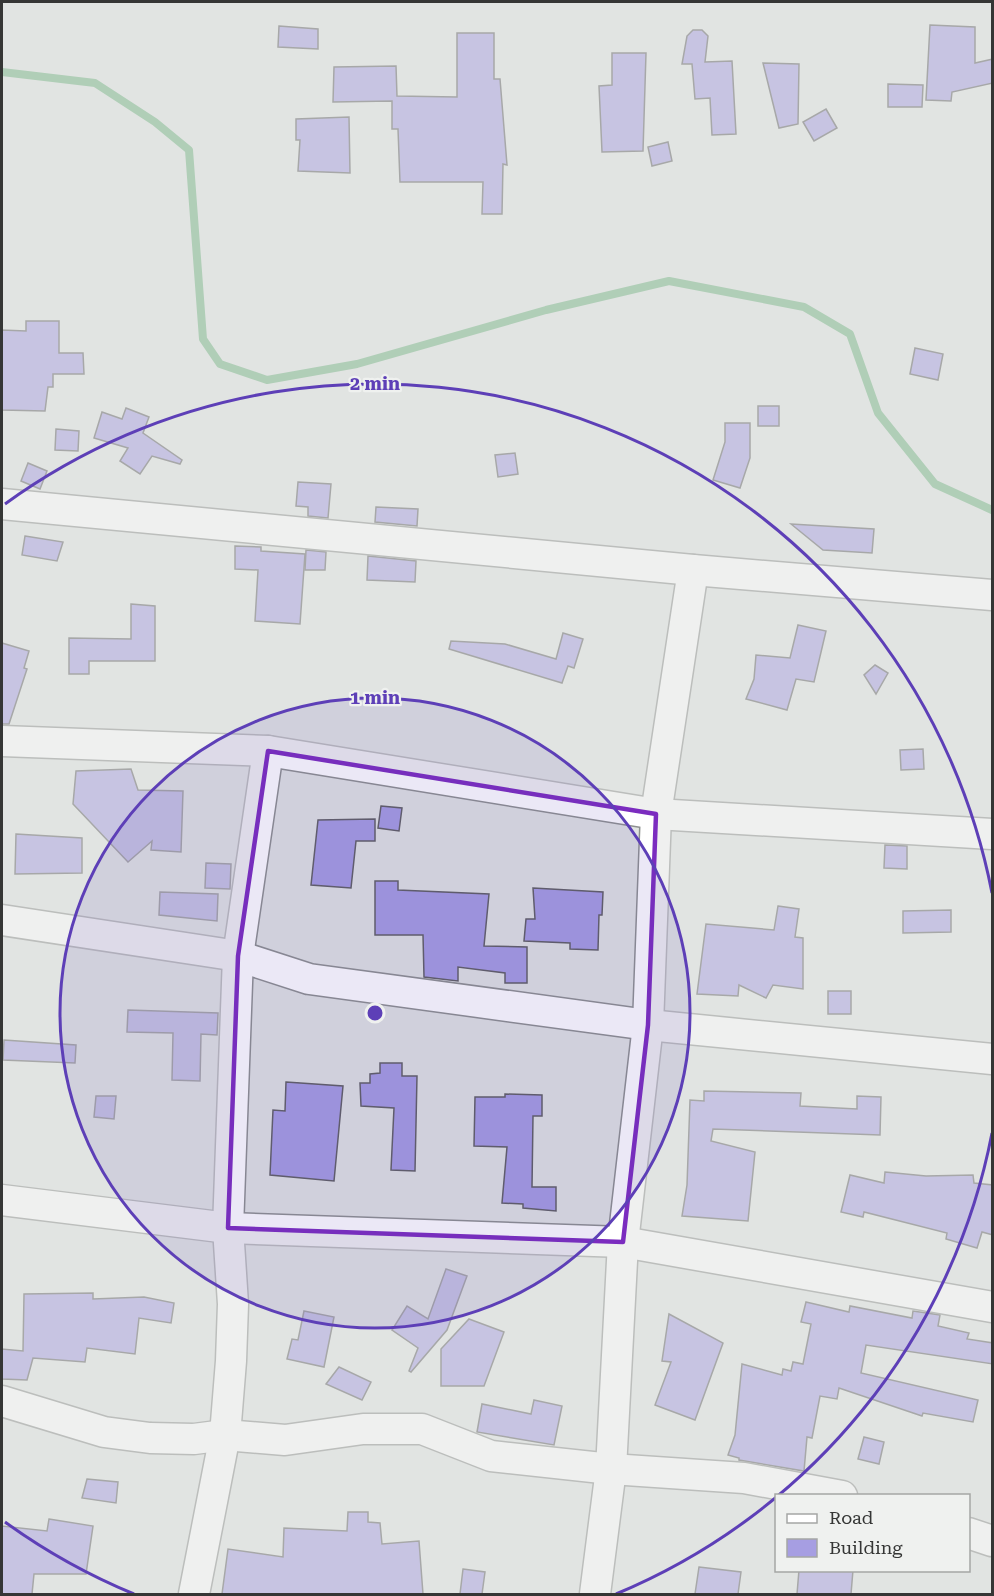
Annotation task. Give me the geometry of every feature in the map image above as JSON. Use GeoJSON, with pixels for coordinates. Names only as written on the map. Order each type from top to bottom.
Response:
{"type":"FeatureCollection","features":[{"type":"Feature","properties":{"kind":"street"},"geometry":{"type":"LineString","coordinates":[[2,504],[693,570],[993,595]]}},
{"type":"Feature","properties":{"kind":"street"},"geometry":{"type":"LineString","coordinates":[[595,1594],[611,1469],[623,1242],[648,1025],[656,814],[693,570]]}},
{"type":"Feature","properties":{"kind":"street"},"geometry":{"type":"LineString","coordinates":[[2,741],[268,751],[656,814],[993,834]]}},
{"type":"Feature","properties":{"kind":"street"},"geometry":{"type":"LineString","coordinates":[[194,1594],[225,1435],[233,1304],[228,1228],[238,956],[268,751]]}},
{"type":"Feature","properties":{"kind":"street"},"geometry":{"type":"LineString","coordinates":[[2,920],[238,956],[309,979],[648,1025],[993,1059]]}},
{"type":"Feature","properties":{"kind":"street"},"geometry":{"type":"LineString","coordinates":[[2,1200],[228,1228],[623,1242],[993,1307]]}},
{"type":"Feature","properties":{"kind":"street"},"geometry":{"type":"LineString","coordinates":[[2,1401],[104,1432],[150,1438],[194,1439],[225,1435],[285,1440],[363,1429],[422,1429],[491,1456],[611,1469],[744,1478],[831,1494]]}},
{"type":"Feature","properties":{"kind":"street"},"geometry":{"type":"LineString","coordinates":[[970,1533],[993,1541]]}},
{"type":"Feature","properties":{"kind":"highlighted area"},"geometry":{"type":"Polygon","coordinates":[[[268,751],[656,814],[648,1025],[623,1242],[228,1228],[238,956],[268,751]]]}},
{"type":"Feature","properties":{"kind":"building"},"geometry":{"type":"Polygon","coordinates":[[[930,25],[975,27],[975,63],[993,59],[993,83],[952,92],[951,101],[926,100],[930,25]]]}},
{"type":"Feature","properties":{"kind":"building"},"geometry":{"type":"Polygon","coordinates":[[[279,26],[318,29],[318,49],[278,47],[279,26]]]}},
{"type":"Feature","properties":{"kind":"building"},"geometry":{"type":"Polygon","coordinates":[[[693,30],[702,30],[708,36],[705,62],[732,61],[736,134],[712,135],[710,98],[695,99],[692,64],[682,64],[687,36],[693,30]]]}},
{"type":"Feature","properties":{"kind":"building"},"geometry":{"type":"Polygon","coordinates":[[[457,33],[494,33],[494,79],[500,79],[507,165],[503,164],[502,214],[482,214],[483,182],[400,182],[398,129],[392,129],[392,101],[333,102],[334,67],[396,66],[397,96],[457,97],[457,33]]]}},
{"type":"Feature","properties":{"kind":"building"},"geometry":{"type":"Polygon","coordinates":[[[612,53],[646,53],[643,151],[602,152],[599,86],[612,85],[612,53]]]}},
{"type":"Feature","properties":{"kind":"building"},"geometry":{"type":"Polygon","coordinates":[[[763,63],[799,64],[798,124],[779,128],[763,63]]]}},
{"type":"Feature","properties":{"kind":"building"},"geometry":{"type":"Polygon","coordinates":[[[888,84],[923,85],[922,107],[888,107],[888,84]]]}},
{"type":"Feature","properties":{"kind":"building"},"geometry":{"type":"Polygon","coordinates":[[[826,109],[837,128],[814,141],[803,122],[826,109]]]}},
{"type":"Feature","properties":{"kind":"building"},"geometry":{"type":"Polygon","coordinates":[[[349,117],[350,173],[298,171],[300,140],[296,140],[296,119],[349,117]]]}},
{"type":"Feature","properties":{"kind":"building"},"geometry":{"type":"Polygon","coordinates":[[[668,142],[672,161],[652,166],[648,147],[668,142]]]}},
{"type":"Feature","properties":{"kind":"building"},"geometry":{"type":"Polygon","coordinates":[[[26,321],[59,321],[59,353],[83,353],[84,374],[53,374],[53,387],[48,387],[45,411],[2,410],[2,330],[26,331],[26,321]]]}},
{"type":"Feature","properties":{"kind":"building"},"geometry":{"type":"Polygon","coordinates":[[[915,348],[943,354],[938,380],[910,374],[915,348]]]}},
{"type":"Feature","properties":{"kind":"building"},"geometry":{"type":"Polygon","coordinates":[[[758,406],[779,406],[779,426],[758,426],[758,406]]]}},
{"type":"Feature","properties":{"kind":"building"},"geometry":{"type":"Polygon","coordinates":[[[126,408],[149,417],[143,433],[182,460],[180,464],[152,456],[140,474],[120,461],[128,448],[94,438],[102,412],[122,419],[126,408]]]}},
{"type":"Feature","properties":{"kind":"building"},"geometry":{"type":"Polygon","coordinates":[[[725,423],[750,423],[750,458],[740,488],[713,480],[725,442],[725,423]]]}},
{"type":"Feature","properties":{"kind":"building"},"geometry":{"type":"Polygon","coordinates":[[[56,429],[79,431],[78,451],[55,450],[56,429]]]}},
{"type":"Feature","properties":{"kind":"building"},"geometry":{"type":"Polygon","coordinates":[[[515,453],[518,474],[498,477],[495,455],[515,453]]]}},
{"type":"Feature","properties":{"kind":"building"},"geometry":{"type":"Polygon","coordinates":[[[28,463],[47,471],[40,489],[21,481],[28,463]]]}},
{"type":"Feature","properties":{"kind":"building"},"geometry":{"type":"Polygon","coordinates":[[[298,482],[331,484],[328,518],[308,516],[308,507],[296,506],[298,482]]]}},
{"type":"Feature","properties":{"kind":"building"},"geometry":{"type":"Polygon","coordinates":[[[376,507],[418,509],[417,526],[375,522],[376,507]]]}},
{"type":"Feature","properties":{"kind":"building"},"geometry":{"type":"Polygon","coordinates":[[[791,524],[874,529],[872,553],[823,550],[791,524]]]}},
{"type":"Feature","properties":{"kind":"building"},"geometry":{"type":"Polygon","coordinates":[[[25,536],[63,542],[57,561],[22,555],[25,536]]]}},
{"type":"Feature","properties":{"kind":"building"},"geometry":{"type":"Polygon","coordinates":[[[235,546],[261,547],[261,551],[305,554],[300,624],[255,621],[258,570],[235,569],[235,546]]]}},
{"type":"Feature","properties":{"kind":"building"},"geometry":{"type":"Polygon","coordinates":[[[306,550],[326,552],[325,570],[305,570],[306,550]]]}},
{"type":"Feature","properties":{"kind":"building"},"geometry":{"type":"Polygon","coordinates":[[[368,556],[416,561],[415,582],[367,580],[368,556]]]}},
{"type":"Feature","properties":{"kind":"building"},"geometry":{"type":"Polygon","coordinates":[[[131,604],[155,606],[155,661],[89,661],[89,674],[69,674],[69,638],[131,639],[131,604]]]}},
{"type":"Feature","properties":{"kind":"building"},"geometry":{"type":"Polygon","coordinates":[[[798,625],[826,631],[814,682],[796,679],[787,710],[746,699],[754,679],[756,655],[790,658],[798,625]]]}},
{"type":"Feature","properties":{"kind":"building"},"geometry":{"type":"Polygon","coordinates":[[[563,633],[583,639],[574,668],[568,666],[562,683],[449,649],[451,641],[505,644],[556,659],[563,633]]]}},
{"type":"Feature","properties":{"kind":"building"},"geometry":{"type":"Polygon","coordinates":[[[2,643],[29,651],[24,668],[27,669],[9,724],[2,724],[2,643]]]}},
{"type":"Feature","properties":{"kind":"building"},"geometry":{"type":"Polygon","coordinates":[[[875,665],[888,673],[876,694],[864,675],[875,665]]]}},
{"type":"Feature","properties":{"kind":"building"},"geometry":{"type":"Polygon","coordinates":[[[923,749],[924,769],[901,770],[900,750],[923,749]]]}},
{"type":"Feature","properties":{"kind":"building"},"geometry":{"type":"Polygon","coordinates":[[[131,769],[138,790],[183,791],[181,852],[151,850],[152,841],[128,862],[73,804],[76,771],[131,769]]]}},
{"type":"Feature","properties":{"kind":"building"},"geometry":{"type":"Polygon","coordinates":[[[381,806],[402,808],[399,831],[378,828],[381,806]]]}},
{"type":"Feature","properties":{"kind":"building"},"geometry":{"type":"Polygon","coordinates":[[[375,819],[375,841],[356,841],[351,888],[311,885],[318,820],[375,819]]]}},
{"type":"Feature","properties":{"kind":"building"},"geometry":{"type":"Polygon","coordinates":[[[16,834],[82,838],[82,873],[15,874],[16,834]]]}},
{"type":"Feature","properties":{"kind":"building"},"geometry":{"type":"Polygon","coordinates":[[[885,845],[907,846],[907,869],[884,868],[885,845]]]}},
{"type":"Feature","properties":{"kind":"building"},"geometry":{"type":"Polygon","coordinates":[[[206,863],[231,864],[230,889],[205,888],[206,863]]]}},
{"type":"Feature","properties":{"kind":"building"},"geometry":{"type":"Polygon","coordinates":[[[375,881],[398,881],[398,890],[489,894],[484,946],[527,947],[527,983],[505,983],[505,973],[458,967],[458,981],[424,977],[423,935],[375,935],[375,881]]]}},
{"type":"Feature","properties":{"kind":"building"},"geometry":{"type":"Polygon","coordinates":[[[533,888],[603,892],[602,915],[599,915],[598,950],[570,949],[570,943],[524,941],[526,919],[535,919],[533,888]]]}},
{"type":"Feature","properties":{"kind":"building"},"geometry":{"type":"Polygon","coordinates":[[[160,892],[218,894],[217,921],[159,915],[160,892]]]}},
{"type":"Feature","properties":{"kind":"building"},"geometry":{"type":"Polygon","coordinates":[[[778,906],[799,909],[795,937],[803,938],[803,989],[773,985],[766,998],[739,985],[738,996],[697,994],[706,924],[774,930],[778,906]]]}},
{"type":"Feature","properties":{"kind":"building"},"geometry":{"type":"Polygon","coordinates":[[[951,910],[951,932],[903,933],[903,911],[951,910]]]}},
{"type":"Feature","properties":{"kind":"building"},"geometry":{"type":"Polygon","coordinates":[[[828,991],[851,991],[851,1014],[828,1014],[828,991]]]}},
{"type":"Feature","properties":{"kind":"building"},"geometry":{"type":"Polygon","coordinates":[[[128,1010],[218,1013],[217,1035],[201,1034],[200,1081],[172,1080],[173,1033],[127,1032],[128,1010]]]}},
{"type":"Feature","properties":{"kind":"building"},"geometry":{"type":"Polygon","coordinates":[[[4,1040],[76,1045],[75,1063],[3,1060],[4,1040]]]}},
{"type":"Feature","properties":{"kind":"building"},"geometry":{"type":"Polygon","coordinates":[[[380,1063],[402,1063],[402,1076],[417,1076],[415,1171],[391,1170],[394,1108],[361,1106],[360,1083],[370,1083],[370,1074],[380,1073],[380,1063]]]}},
{"type":"Feature","properties":{"kind":"building"},"geometry":{"type":"Polygon","coordinates":[[[286,1082],[343,1086],[334,1181],[270,1175],[273,1110],[285,1111],[286,1082]]]}},
{"type":"Feature","properties":{"kind":"building"},"geometry":{"type":"Polygon","coordinates":[[[704,1091],[801,1093],[800,1106],[857,1109],[857,1096],[881,1097],[880,1135],[713,1129],[711,1141],[755,1152],[748,1221],[682,1216],[687,1185],[690,1100],[704,1101],[704,1091]]]}},
{"type":"Feature","properties":{"kind":"building"},"geometry":{"type":"Polygon","coordinates":[[[505,1094],[542,1095],[542,1116],[533,1116],[532,1187],[556,1187],[556,1211],[523,1208],[523,1204],[502,1203],[507,1147],[474,1146],[475,1097],[505,1097],[505,1094]]]}},
{"type":"Feature","properties":{"kind":"building"},"geometry":{"type":"Polygon","coordinates":[[[96,1096],[116,1096],[114,1119],[94,1117],[96,1096]]]}},
{"type":"Feature","properties":{"kind":"building"},"geometry":{"type":"Polygon","coordinates":[[[885,1172],[926,1176],[973,1175],[974,1183],[993,1185],[993,1235],[982,1232],[977,1248],[946,1239],[947,1233],[864,1212],[863,1217],[841,1212],[850,1175],[884,1183],[885,1172]]]}},
{"type":"Feature","properties":{"kind":"building"},"geometry":{"type":"Polygon","coordinates":[[[446,1269],[467,1276],[447,1330],[411,1372],[409,1371],[418,1348],[392,1330],[407,1306],[428,1319],[446,1269]]]}},
{"type":"Feature","properties":{"kind":"building"},"geometry":{"type":"Polygon","coordinates":[[[93,1293],[93,1299],[144,1297],[174,1303],[171,1323],[139,1318],[135,1354],[87,1348],[85,1362],[33,1358],[27,1380],[2,1379],[2,1349],[23,1351],[24,1294],[93,1293]]]}},
{"type":"Feature","properties":{"kind":"building"},"geometry":{"type":"Polygon","coordinates":[[[806,1302],[849,1312],[850,1306],[912,1318],[913,1311],[940,1315],[938,1326],[969,1333],[967,1339],[993,1343],[993,1364],[866,1345],[861,1373],[978,1400],[973,1422],[923,1413],[922,1416],[839,1388],[837,1399],[820,1396],[812,1438],[807,1437],[804,1471],[739,1460],[739,1458],[728,1455],[735,1435],[742,1364],[782,1375],[783,1369],[791,1371],[793,1362],[803,1364],[811,1324],[801,1322],[806,1302]]]}},
{"type":"Feature","properties":{"kind":"building"},"geometry":{"type":"Polygon","coordinates":[[[304,1311],[334,1317],[324,1367],[287,1359],[292,1339],[298,1340],[304,1311]]]}},
{"type":"Feature","properties":{"kind":"building"},"geometry":{"type":"Polygon","coordinates":[[[669,1314],[723,1343],[695,1420],[655,1405],[671,1362],[662,1361],[669,1314]]]}},
{"type":"Feature","properties":{"kind":"building"},"geometry":{"type":"Polygon","coordinates":[[[469,1319],[504,1332],[484,1386],[441,1386],[441,1349],[469,1319]]]}},
{"type":"Feature","properties":{"kind":"building"},"geometry":{"type":"Polygon","coordinates":[[[339,1367],[371,1382],[362,1400],[326,1384],[339,1367]]]}},
{"type":"Feature","properties":{"kind":"building"},"geometry":{"type":"Polygon","coordinates":[[[534,1400],[562,1406],[554,1445],[477,1432],[482,1404],[531,1414],[534,1400]]]}},
{"type":"Feature","properties":{"kind":"building"},"geometry":{"type":"Polygon","coordinates":[[[864,1437],[884,1442],[879,1464],[858,1459],[864,1437]]]}},
{"type":"Feature","properties":{"kind":"building"},"geometry":{"type":"Polygon","coordinates":[[[87,1479],[118,1482],[116,1503],[82,1498],[87,1479]]]}},
{"type":"Feature","properties":{"kind":"building"},"geometry":{"type":"Polygon","coordinates":[[[348,1512],[368,1512],[368,1522],[380,1523],[382,1544],[419,1541],[423,1594],[222,1594],[228,1549],[283,1557],[284,1528],[347,1531],[348,1512]]]}},
{"type":"Feature","properties":{"kind":"building"},"geometry":{"type":"Polygon","coordinates":[[[49,1519],[93,1526],[86,1574],[34,1574],[32,1594],[2,1594],[2,1526],[47,1531],[49,1519]]]}},
{"type":"Feature","properties":{"kind":"building"},"geometry":{"type":"Polygon","coordinates":[[[699,1567],[741,1572],[738,1594],[695,1594],[699,1567]]]}},
{"type":"Feature","properties":{"kind":"building"},"geometry":{"type":"Polygon","coordinates":[[[463,1569],[485,1572],[482,1594],[460,1594],[463,1569]]]}},
{"type":"Feature","properties":{"kind":"building"},"geometry":{"type":"Polygon","coordinates":[[[799,1572],[853,1572],[851,1594],[797,1594],[799,1572]]]}},
{"type":"Feature","properties":{"kind":"waterway"},"geometry":{"type":"LineString","coordinates":[[2,72],[95,83],[155,122],[189,150],[203,339],[220,364],[267,380],[357,364],[546,310],[669,281],[804,307],[850,334],[878,413],[935,484],[992,510]]}}]}
